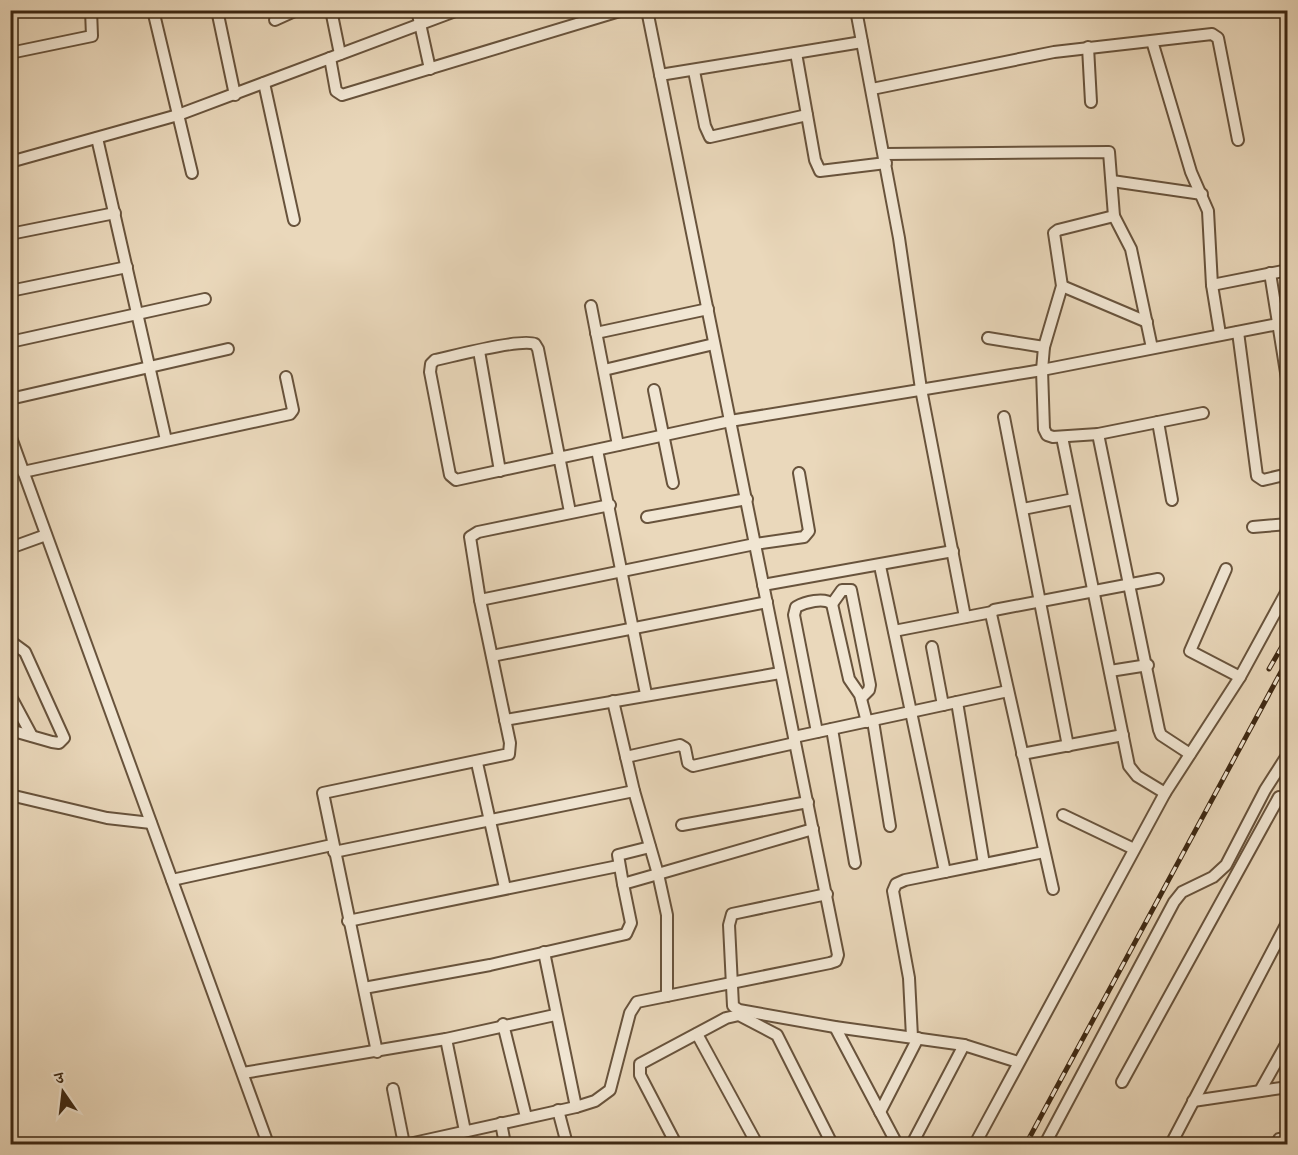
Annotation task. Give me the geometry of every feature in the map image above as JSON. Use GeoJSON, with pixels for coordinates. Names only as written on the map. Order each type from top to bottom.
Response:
{"type":"FeatureCollection","features":[{"type":"Feature","properties":{"kind":"street"},"geometry":{"type":"LineString","coordinates":[[10,53],[92,36],[91,10]]}},
{"type":"Feature","properties":{"kind":"street"},"geometry":{"type":"LineString","coordinates":[[153,10],[192,173]]}},
{"type":"Feature","properties":{"kind":"street"},"geometry":{"type":"LineString","coordinates":[[217,10],[235,95]]}},
{"type":"Feature","properties":{"kind":"street"},"geometry":{"type":"LineString","coordinates":[[275,20],[297,10]]}},
{"type":"Feature","properties":{"kind":"street"},"geometry":{"type":"LineString","coordinates":[[331,10],[339,95],[623,10]]}},
{"type":"Feature","properties":{"kind":"street"},"geometry":{"type":"LineString","coordinates":[[417,10],[430,69]]}},
{"type":"Feature","properties":{"kind":"street"},"geometry":{"type":"LineString","coordinates":[[10,162],[177,116],[458,10]]}},
{"type":"Feature","properties":{"kind":"street"},"geometry":{"type":"LineString","coordinates":[[409,1144],[437,1141],[465,1131],[595,1101],[610,1089],[630,1013],[637,1002],[836,961],[838,950],[827,894],[780,673],[747,499],[647,10]]}},
{"type":"Feature","properties":{"kind":"street"},"geometry":{"type":"LineString","coordinates":[[856,10],[886,158],[912,313],[921,389],[965,617]]}},
{"type":"Feature","properties":{"kind":"street"},"geometry":{"type":"LineString","coordinates":[[872,89],[1088,47],[1216,34],[1238,140]]}},
{"type":"Feature","properties":{"kind":"street"},"geometry":{"type":"LineString","coordinates":[[1152,41],[1191,172],[1208,211],[1212,285],[1220,334]]}},
{"type":"Feature","properties":{"kind":"street"},"geometry":{"type":"LineString","coordinates":[[660,75],[862,42]]}},
{"type":"Feature","properties":{"kind":"street"},"geometry":{"type":"LineString","coordinates":[[1088,47],[1091,102]]}},
{"type":"Feature","properties":{"kind":"street"},"geometry":{"type":"LineString","coordinates":[[796,53],[819,171],[886,158],[1105,150],[1110,156],[1114,216],[1131,249],[1152,348]]}},
{"type":"Feature","properties":{"kind":"street"},"geometry":{"type":"LineString","coordinates":[[694,71],[705,126],[710,137],[807,115]]}},
{"type":"Feature","properties":{"kind":"street"},"geometry":{"type":"LineString","coordinates":[[264,83],[294,220]]}},
{"type":"Feature","properties":{"kind":"street"},"geometry":{"type":"LineString","coordinates":[[97,138],[166,440]]}},
{"type":"Feature","properties":{"kind":"street"},"geometry":{"type":"LineString","coordinates":[[1112,181],[1202,194]]}},
{"type":"Feature","properties":{"kind":"street"},"geometry":{"type":"LineString","coordinates":[[10,234],[115,213]]}},
{"type":"Feature","properties":{"kind":"street"},"geometry":{"type":"LineString","coordinates":[[1114,216],[1054,233],[1062,286],[1044,347],[1042,370],[1044,429],[1047,435],[1062,437],[1098,434],[1203,413]]}},
{"type":"Feature","properties":{"kind":"street"},"geometry":{"type":"LineString","coordinates":[[10,291],[127,267]]}},
{"type":"Feature","properties":{"kind":"street"},"geometry":{"type":"LineString","coordinates":[[1212,285],[1287,270]]}},
{"type":"Feature","properties":{"kind":"street"},"geometry":{"type":"LineString","coordinates":[[1270,273],[1287,385]]}},
{"type":"Feature","properties":{"kind":"street"},"geometry":{"type":"LineString","coordinates":[[1062,286],[1147,322]]}},
{"type":"Feature","properties":{"kind":"street"},"geometry":{"type":"LineString","coordinates":[[10,342],[205,299]]}},
{"type":"Feature","properties":{"kind":"street"},"geometry":{"type":"LineString","coordinates":[[591,306],[618,445]]}},
{"type":"Feature","properties":{"kind":"street"},"geometry":{"type":"LineString","coordinates":[[596,333],[708,309]]}},
{"type":"Feature","properties":{"kind":"street"},"geometry":{"type":"LineString","coordinates":[[570,512],[559,457],[538,349],[535,344],[524,343],[435,360],[431,364],[430,372],[452,479],[500,471],[559,457],[730,421],[1042,370],[1278,324]]}},
{"type":"Feature","properties":{"kind":"street"},"geometry":{"type":"LineString","coordinates":[[1238,332],[1257,476],[1263,480],[1287,474]]}},
{"type":"Feature","properties":{"kind":"street"},"geometry":{"type":"LineString","coordinates":[[988,338],[1044,347]]}},
{"type":"Feature","properties":{"kind":"street"},"geometry":{"type":"LineString","coordinates":[[604,370],[714,344]]}},
{"type":"Feature","properties":{"kind":"street"},"geometry":{"type":"LineString","coordinates":[[10,399],[228,349]]}},
{"type":"Feature","properties":{"kind":"street"},"geometry":{"type":"LineString","coordinates":[[479,351],[500,471]]}},
{"type":"Feature","properties":{"kind":"street"},"geometry":{"type":"LineString","coordinates":[[23,472],[290,414],[292,410],[286,377]]}},
{"type":"Feature","properties":{"kind":"street"},"geometry":{"type":"LineString","coordinates":[[654,390],[673,483]]}},
{"type":"Feature","properties":{"kind":"street"},"geometry":{"type":"LineString","coordinates":[[1004,417],[1068,746]]}},
{"type":"Feature","properties":{"kind":"street"},"geometry":{"type":"LineString","coordinates":[[1158,422],[1172,500]]}},
{"type":"Feature","properties":{"kind":"street"},"geometry":{"type":"LineString","coordinates":[[1098,434],[1161,735],[1190,754]]}},
{"type":"Feature","properties":{"kind":"street"},"geometry":{"type":"LineString","coordinates":[[1062,437],[1092,590],[1132,771],[1166,793]]}},
{"type":"Feature","properties":{"kind":"street"},"geometry":{"type":"LineString","coordinates":[[12,442],[268,1144]]}},
{"type":"Feature","properties":{"kind":"street"},"geometry":{"type":"LineString","coordinates":[[597,450],[610,505],[646,694]]}},
{"type":"Feature","properties":{"kind":"street"},"geometry":{"type":"LineString","coordinates":[[480,600],[621,570],[808,535],[799,473]]}},
{"type":"Feature","properties":{"kind":"street"},"geometry":{"type":"LineString","coordinates":[[647,517],[747,499]]}},
{"type":"Feature","properties":{"kind":"street"},"geometry":{"type":"LineString","coordinates":[[1023,509],[1074,499]]}},
{"type":"Feature","properties":{"kind":"street"},"geometry":{"type":"LineString","coordinates":[[377,1052],[322,796],[326,791],[477,763],[509,754],[506,720],[480,600],[470,537],[478,532],[610,505]]}},
{"type":"Feature","properties":{"kind":"street"},"geometry":{"type":"LineString","coordinates":[[1253,527],[1287,524]]}},
{"type":"Feature","properties":{"kind":"street"},"geometry":{"type":"LineString","coordinates":[[10,548],[46,535]]}},
{"type":"Feature","properties":{"kind":"street"},"geometry":{"type":"LineString","coordinates":[[763,585],[880,566],[953,551]]}},
{"type":"Feature","properties":{"kind":"street"},"geometry":{"type":"LineString","coordinates":[[880,566],[945,872]]}},
{"type":"Feature","properties":{"kind":"street"},"geometry":{"type":"LineString","coordinates":[[1226,569],[1190,651],[1240,677]]}},
{"type":"Feature","properties":{"kind":"street"},"geometry":{"type":"LineString","coordinates":[[894,631],[1040,600],[1158,579]]}},
{"type":"Feature","properties":{"kind":"street"},"geometry":{"type":"LineString","coordinates":[[975,1144],[1134,849],[1190,754],[1240,677],[1287,589]]}},
{"type":"Feature","properties":{"kind":"street"},"geometry":{"type":"LineString","coordinates":[[832,604],[842,590],[851,590],[870,685],[869,690],[861,698]]}},
{"type":"Feature","properties":{"kind":"street"},"geometry":{"type":"LineString","coordinates":[[817,732],[794,610],[799,605],[825,600],[832,604],[849,679],[861,698],[870,721],[890,826]]}},
{"type":"Feature","properties":{"kind":"street"},"geometry":{"type":"LineString","coordinates":[[492,656],[767,602]]}},
{"type":"Feature","properties":{"kind":"street"},"geometry":{"type":"LineString","coordinates":[[992,612],[1053,888]]}},
{"type":"Feature","properties":{"kind":"street"},"geometry":{"type":"LineString","coordinates":[[10,641],[25,652],[64,738],[59,743],[10,730]]}},
{"type":"Feature","properties":{"kind":"street"},"geometry":{"type":"LineString","coordinates":[[932,646],[943,705]]}},
{"type":"Feature","properties":{"kind":"street"},"geometry":{"type":"LineString","coordinates":[[1110,671],[1148,665]]}},
{"type":"Feature","properties":{"kind":"street"},"geometry":{"type":"LineString","coordinates":[[506,720],[646,694],[780,673]]}},
{"type":"Feature","properties":{"kind":"street"},"geometry":{"type":"LineString","coordinates":[[626,757],[680,745],[685,748],[688,763],[693,766],[795,740],[817,732],[1008,691]]}},
{"type":"Feature","properties":{"kind":"street"},"geometry":{"type":"LineString","coordinates":[[10,695],[32,736]]}},
{"type":"Feature","properties":{"kind":"street"},"geometry":{"type":"LineString","coordinates":[[613,701],[667,915],[666,996]]}},
{"type":"Feature","properties":{"kind":"street"},"geometry":{"type":"LineString","coordinates":[[957,702],[984,864]]}},
{"type":"Feature","properties":{"kind":"street"},"geometry":{"type":"LineString","coordinates":[[832,729],[855,863]]}},
{"type":"Feature","properties":{"kind":"street"},"geometry":{"type":"LineString","coordinates":[[1022,754],[1123,735]]}},
{"type":"Feature","properties":{"kind":"street"},"geometry":{"type":"LineString","coordinates":[[1045,1144],[1174,902],[1182,892],[1213,877],[1226,865],[1265,790],[1286,758]]}},
{"type":"Feature","properties":{"kind":"street"},"geometry":{"type":"LineString","coordinates":[[477,763],[505,888]]}},
{"type":"Feature","properties":{"kind":"street"},"geometry":{"type":"LineString","coordinates":[[1122,1082],[1283,800],[1265,790]]}},
{"type":"Feature","properties":{"kind":"street"},"geometry":{"type":"LineString","coordinates":[[172,880],[634,791]]}},
{"type":"Feature","properties":{"kind":"street"},"geometry":{"type":"LineString","coordinates":[[10,795],[107,818],[151,823]]}},
{"type":"Feature","properties":{"kind":"street"},"geometry":{"type":"LineString","coordinates":[[682,825],[808,802]]}},
{"type":"Feature","properties":{"kind":"street"},"geometry":{"type":"LineString","coordinates":[[1063,815],[1134,849]]}},
{"type":"Feature","properties":{"kind":"street"},"geometry":{"type":"LineString","coordinates":[[623,884],[813,829]]}},
{"type":"Feature","properties":{"kind":"street"},"geometry":{"type":"LineString","coordinates":[[364,988],[626,934],[631,923],[618,866],[618,855],[621,852],[650,847]]}},
{"type":"Feature","properties":{"kind":"street"},"geometry":{"type":"LineString","coordinates":[[879,1112],[915,1038],[909,978],[893,891],[896,884],[905,880],[1044,852]]}},
{"type":"Feature","properties":{"kind":"street"},"geometry":{"type":"LineString","coordinates":[[348,921],[618,866]]}},
{"type":"Feature","properties":{"kind":"street"},"geometry":{"type":"LineString","coordinates":[[827,894],[732,914],[729,925],[733,1006],[739,1010],[835,1027],[963,1045],[1018,1062]]}},
{"type":"Feature","properties":{"kind":"street"},"geometry":{"type":"LineString","coordinates":[[1171,1144],[1287,921]]}},
{"type":"Feature","properties":{"kind":"street"},"geometry":{"type":"LineString","coordinates":[[544,952],[555,1015],[576,1107]]}},
{"type":"Feature","properties":{"kind":"street"},"geometry":{"type":"LineString","coordinates":[[243,1073],[377,1052],[555,1015]]}},
{"type":"Feature","properties":{"kind":"street"},"geometry":{"type":"LineString","coordinates":[[676,1144],[640,1075],[640,1064],[726,1018],[739,1015],[773,1032],[780,1041],[832,1144]]}},
{"type":"Feature","properties":{"kind":"street"},"geometry":{"type":"LineString","coordinates":[[503,1024],[526,1117]]}},
{"type":"Feature","properties":{"kind":"street"},"geometry":{"type":"LineString","coordinates":[[835,1027],[897,1144]]}},
{"type":"Feature","properties":{"kind":"street"},"geometry":{"type":"LineString","coordinates":[[697,1034],[757,1144]]}},
{"type":"Feature","properties":{"kind":"street"},"geometry":{"type":"LineString","coordinates":[[446,1039],[465,1131]]}},
{"type":"Feature","properties":{"kind":"street"},"geometry":{"type":"LineString","coordinates":[[1260,1091],[1287,1041]]}},
{"type":"Feature","properties":{"kind":"street"},"geometry":{"type":"LineString","coordinates":[[912,1144],[963,1045]]}},
{"type":"Feature","properties":{"kind":"street"},"geometry":{"type":"LineString","coordinates":[[1193,1101],[1287,1087]]}},
{"type":"Feature","properties":{"kind":"street"},"geometry":{"type":"LineString","coordinates":[[393,1089],[404,1144]]}},
{"type":"Feature","properties":{"kind":"street"},"geometry":{"type":"LineString","coordinates":[[558,1110],[567,1144]]}},
{"type":"Feature","properties":{"kind":"street"},"geometry":{"type":"LineString","coordinates":[[501,1123],[505,1144]]}},
{"type":"Feature","properties":{"kind":"railway"},"geometry":{"type":"LineString","coordinates":[[1269,669],[1288,636]]}},
{"type":"Feature","properties":{"kind":"railway"},"geometry":{"type":"LineString","coordinates":[[1026,1144],[1288,659]]}}]}
